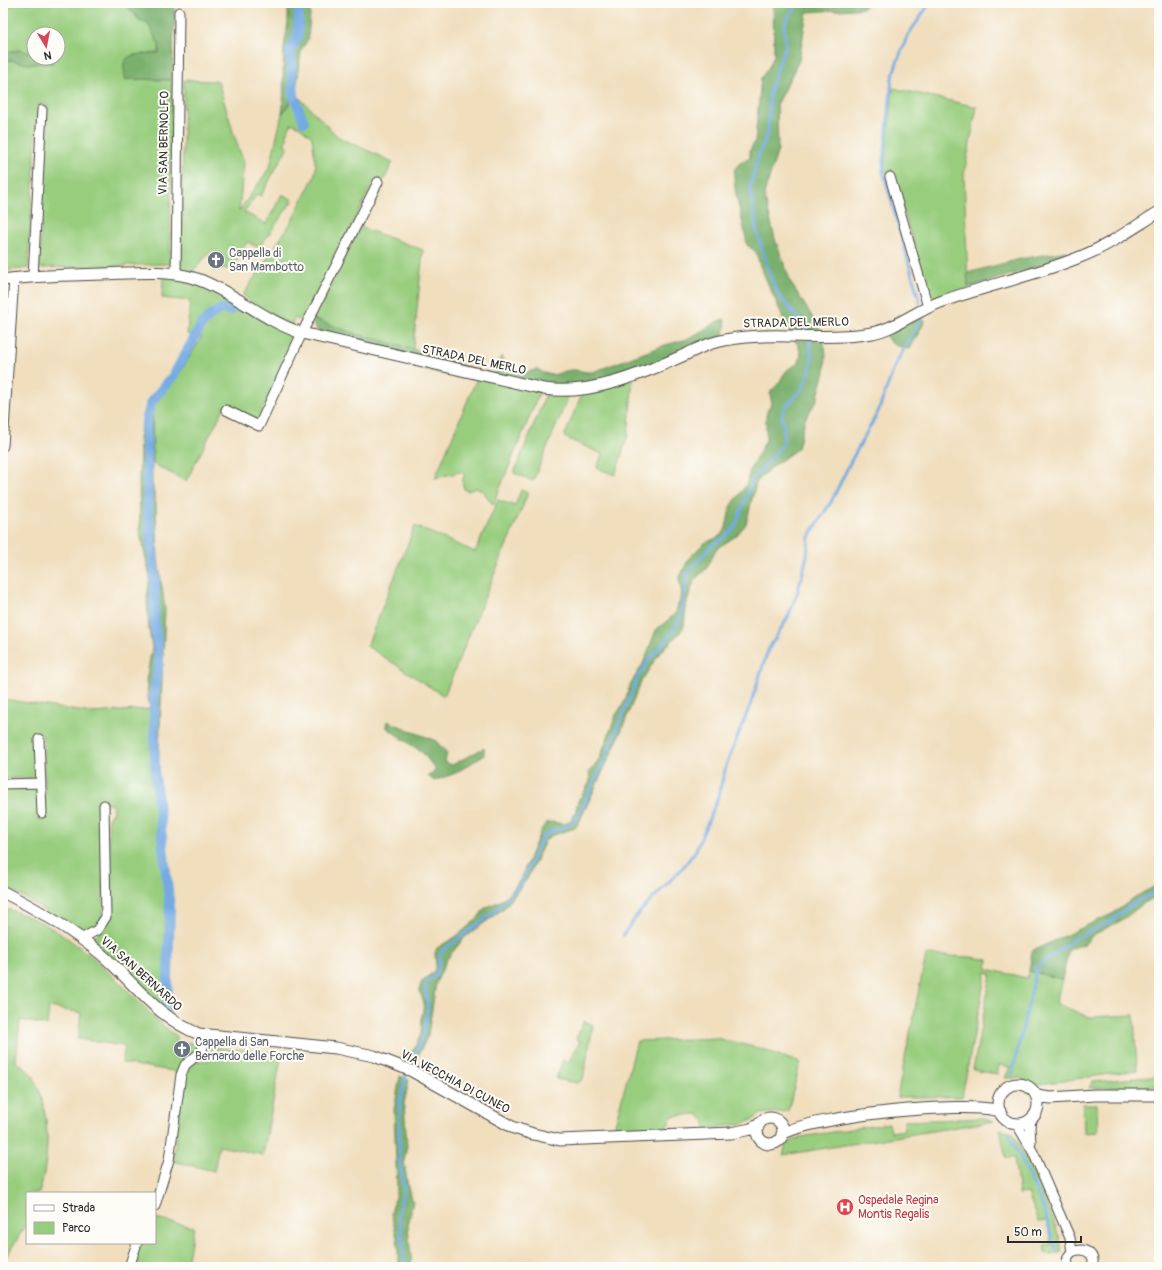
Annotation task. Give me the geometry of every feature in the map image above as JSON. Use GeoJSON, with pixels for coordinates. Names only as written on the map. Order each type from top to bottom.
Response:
{"type":"FeatureCollection","features":[{"type":"Feature","properties":{"kind":"street","name":"VIA SAN BERNOLFO"},"geometry":{"type":"LineString","coordinates":[[176,274],[179,12]]}},
{"type":"Feature","properties":{"kind":"street"},"geometry":{"type":"LineString","coordinates":[[33,276],[42,110]]}},
{"type":"Feature","properties":{"kind":"street"},"geometry":{"type":"LineString","coordinates":[[890,178],[928,307]]}},
{"type":"Feature","properties":{"kind":"street"},"geometry":{"type":"LineString","coordinates":[[226,410],[258,426],[378,182]]}},
{"type":"Feature","properties":{"kind":"street","name":"STRADA DEL MERLO"},"geometry":{"type":"LineString","coordinates":[[302,334],[544,389],[560,390],[594,386],[622,380],[679,358],[702,346],[719,341],[752,336],[822,338],[877,332],[928,307],[1081,257],[1110,242],[1159,212]]}},
{"type":"Feature","properties":{"kind":"street"},"geometry":{"type":"LineString","coordinates":[[3,446],[8,279],[33,276],[153,272],[176,274],[211,285],[278,324],[302,334]]}},
{"type":"Feature","properties":{"kind":"street"},"geometry":{"type":"LineString","coordinates":[[40,739],[42,814]]}},
{"type":"Feature","properties":{"kind":"street"},"geometry":{"type":"LineString","coordinates":[[3,784],[41,783]]}},
{"type":"Feature","properties":{"kind":"street","name":"VIA SAN BERNARDO"},"geometry":{"type":"LineString","coordinates":[[81,939],[97,930],[106,916],[104,805]]}},
{"type":"Feature","properties":{"kind":"street","name":"VIA SAN BERNARDO"},"geometry":{"type":"LineString","coordinates":[[3,892],[38,911],[81,939],[107,959],[167,1017],[180,1026],[207,1036]]}},
{"type":"Feature","properties":{"kind":"street"},"geometry":{"type":"LineString","coordinates":[[156,1203],[169,1160],[181,1075],[185,1065],[201,1052],[207,1036]]}},
{"type":"Feature","properties":{"kind":"street","name":"VIA VECCHIA DI CUNEO"},"geometry":{"type":"LineString","coordinates":[[207,1036],[336,1048],[374,1056],[407,1068],[504,1123],[546,1138],[575,1141],[731,1132],[751,1129],[767,1118],[778,1120],[782,1129],[778,1141],[773,1143],[763,1142],[759,1138],[731,1132]]}},
{"type":"Feature","properties":{"kind":"street","name":"VIA VECCHIA DI CUNEO"},"geometry":{"type":"LineString","coordinates":[[973,1107],[999,1098],[1002,1091],[1009,1086],[1017,1084],[1025,1085],[1032,1089],[1037,1101]]}},
{"type":"Feature","properties":{"kind":"street"},"geometry":{"type":"LineString","coordinates":[[1033,1152],[1030,1138],[1031,1118],[1037,1101],[1095,1095],[1159,1095]]}},
{"type":"Feature","properties":{"kind":"street"},"geometry":{"type":"LineString","coordinates":[[999,1098],[1000,1111]]}},
{"type":"Feature","properties":{"kind":"street","name":"VIA VECCHIA DI CUNEO"},"geometry":{"type":"LineString","coordinates":[[782,1129],[893,1112],[973,1107],[1000,1111],[1006,1120],[1016,1123]]}},
{"type":"Feature","properties":{"kind":"street"},"geometry":{"type":"LineString","coordinates":[[1031,1118],[1027,1122],[1016,1123],[1033,1152],[1070,1238],[1072,1252]]}},
{"type":"Feature","properties":{"kind":"street"},"geometry":{"type":"LineString","coordinates":[[758,1125],[757,1129],[759,1138]]}},
{"type":"Feature","properties":{"kind":"street"},"geometry":{"type":"LineString","coordinates":[[1070,1238],[1081,1249],[1091,1254],[1093,1259],[1092,1267]]}},
{"type":"Feature","properties":{"kind":"street"},"geometry":{"type":"LineString","coordinates":[[130,1267],[137,1244]]}},
{"type":"Feature","properties":{"kind":"street"},"geometry":{"type":"LineString","coordinates":[[1068,1267],[1067,1260],[1072,1252],[1081,1249]]}},
{"type":"Feature","properties":{"kind":"green space"},"geometry":{"type":"Polygon","coordinates":[[[15,3],[122,3],[137,17],[147,22],[160,45],[159,53],[132,55],[125,79],[172,80],[170,264],[39,268],[48,105],[38,104],[28,268],[3,271],[3,62],[10,60],[26,64],[26,66],[66,66],[66,26],[26,26],[26,52],[20,50],[3,52],[3,13],[6,8],[15,3]]]}},
{"type":"Feature","properties":{"kind":"green space"},"geometry":{"type":"Polygon","coordinates":[[[122,3],[175,3],[172,80],[125,79],[124,63],[126,59],[134,55],[159,53],[159,45],[147,22],[139,20],[133,12],[122,3]]]}},
{"type":"Feature","properties":{"kind":"green space"},"geometry":{"type":"Polygon","coordinates":[[[287,3],[311,3],[308,39],[301,51],[296,94],[282,114],[283,57],[288,20],[287,3]]]}},
{"type":"Feature","properties":{"kind":"green space"},"geometry":{"type":"Polygon","coordinates":[[[773,3],[867,3],[863,8],[807,12],[799,61],[777,103],[778,150],[764,194],[775,239],[791,283],[823,334],[790,333],[760,266],[756,252],[747,245],[734,184],[736,167],[750,158],[750,150],[755,141],[761,78],[769,67],[774,55],[773,3]]]}},
{"type":"Feature","properties":{"kind":"green space"},"geometry":{"type":"Polygon","coordinates":[[[20,50],[26,52],[26,64],[10,60],[3,62],[3,52],[20,50]]]}},
{"type":"Feature","properties":{"kind":"green space"},"geometry":{"type":"Polygon","coordinates":[[[184,80],[218,81],[244,163],[239,211],[270,167],[282,114],[296,94],[338,137],[393,162],[383,182],[375,179],[303,321],[295,318],[291,325],[251,303],[243,295],[290,224],[314,177],[316,168],[312,137],[300,127],[292,123],[285,136],[288,137],[284,144],[288,146],[261,196],[257,194],[244,212],[266,224],[282,194],[293,200],[259,248],[247,242],[232,267],[229,269],[218,268],[225,262],[213,249],[191,273],[181,271],[184,80]]]}},
{"type":"Feature","properties":{"kind":"green space"},"geometry":{"type":"Polygon","coordinates":[[[893,88],[977,107],[964,174],[968,288],[930,301],[892,171],[884,172],[893,88]]]}},
{"type":"Feature","properties":{"kind":"green space"},"geometry":{"type":"Polygon","coordinates":[[[360,227],[423,250],[413,349],[349,332],[314,319],[360,227]]]}},
{"type":"Feature","properties":{"kind":"green space"},"geometry":{"type":"Polygon","coordinates":[[[1066,251],[1072,256],[968,288],[967,273],[1020,259],[1066,251]]]}},
{"type":"Feature","properties":{"kind":"green space"},"geometry":{"type":"Polygon","coordinates":[[[163,277],[202,286],[286,333],[291,337],[293,342],[257,422],[225,406],[186,481],[153,464],[152,408],[178,376],[202,337],[187,334],[190,301],[162,298],[163,277]]]}},
{"type":"Feature","properties":{"kind":"green space"},"geometry":{"type":"Polygon","coordinates":[[[921,315],[925,321],[910,349],[895,345],[889,341],[885,334],[921,315]]]}},
{"type":"Feature","properties":{"kind":"green space"},"geometry":{"type":"Polygon","coordinates":[[[314,319],[349,332],[413,349],[479,371],[319,332],[313,325],[314,319]]]}},
{"type":"Feature","properties":{"kind":"green space"},"geometry":{"type":"Polygon","coordinates":[[[724,319],[726,326],[723,336],[627,375],[594,383],[557,387],[496,375],[501,356],[503,361],[512,370],[528,372],[537,369],[553,375],[568,370],[593,372],[665,345],[688,339],[724,319]]]}},
{"type":"Feature","properties":{"kind":"green space"},"geometry":{"type":"Polygon","coordinates":[[[795,340],[824,341],[826,354],[825,372],[817,400],[805,419],[798,448],[767,471],[756,483],[746,524],[736,536],[716,549],[706,569],[694,580],[686,606],[684,626],[679,634],[658,655],[641,682],[617,741],[575,828],[550,836],[545,841],[527,879],[504,908],[464,938],[447,959],[436,983],[428,1035],[414,1064],[405,1061],[417,1043],[421,1033],[424,1003],[420,992],[420,986],[423,980],[434,972],[436,966],[435,953],[437,948],[458,935],[477,919],[485,908],[502,900],[510,893],[520,880],[541,830],[546,823],[552,822],[565,824],[570,821],[575,814],[578,801],[590,782],[589,771],[597,763],[601,755],[616,715],[625,701],[630,685],[643,664],[656,630],[675,614],[682,594],[679,579],[689,558],[703,544],[722,535],[726,528],[730,508],[746,485],[750,470],[766,440],[766,416],[772,403],[770,395],[771,392],[783,375],[791,367],[798,364],[800,360],[800,352],[795,340]]]}},
{"type":"Feature","properties":{"kind":"green space"},"geometry":{"type":"Polygon","coordinates":[[[410,363],[540,391],[493,505],[483,491],[476,488],[468,491],[464,489],[462,481],[465,474],[460,472],[435,478],[477,378],[470,379],[443,374],[424,369],[410,363]]]}},
{"type":"Feature","properties":{"kind":"green space"},"geometry":{"type":"Polygon","coordinates":[[[633,379],[628,435],[615,475],[597,468],[602,454],[564,437],[583,391],[633,379]]]}},
{"type":"Feature","properties":{"kind":"green space"},"geometry":{"type":"Polygon","coordinates":[[[547,392],[570,393],[533,481],[514,473],[547,392]]]}},
{"type":"Feature","properties":{"kind":"green space"},"geometry":{"type":"Polygon","coordinates":[[[152,408],[152,482],[156,505],[158,558],[165,609],[158,776],[146,680],[152,648],[147,598],[150,576],[140,533],[139,476],[139,438],[142,422],[152,408]]]}},
{"type":"Feature","properties":{"kind":"green space"},"geometry":{"type":"Polygon","coordinates":[[[521,490],[528,493],[444,696],[367,646],[415,526],[475,552],[498,500],[515,506],[521,490]]]}},
{"type":"Feature","properties":{"kind":"green space"},"geometry":{"type":"Polygon","coordinates":[[[3,699],[91,713],[150,709],[173,910],[170,1014],[90,939],[103,930],[111,916],[108,819],[113,812],[112,804],[100,805],[104,908],[100,923],[83,934],[8,888],[9,885],[3,881],[3,789],[36,788],[37,819],[46,819],[43,736],[35,736],[36,778],[3,779],[3,699]]]}},
{"type":"Feature","properties":{"kind":"green space"},"geometry":{"type":"Polygon","coordinates":[[[387,721],[436,741],[447,753],[445,762],[452,765],[484,748],[484,755],[456,773],[434,781],[428,776],[436,770],[423,753],[387,728],[387,721]]]}},
{"type":"Feature","properties":{"kind":"green space"},"geometry":{"type":"Polygon","coordinates":[[[1159,884],[1159,896],[1147,901],[1122,920],[1093,935],[1085,944],[1069,949],[1062,979],[1029,971],[1032,951],[1114,913],[1135,897],[1159,884]]]}},
{"type":"Feature","properties":{"kind":"green space"},"geometry":{"type":"Polygon","coordinates":[[[7,909],[42,923],[74,943],[89,955],[118,981],[159,1022],[177,1036],[176,1056],[186,1057],[188,1042],[198,1045],[176,1074],[173,1071],[122,1063],[125,1046],[78,1039],[81,1013],[49,1007],[47,1025],[20,1020],[16,1062],[33,1076],[40,1091],[46,1120],[47,1150],[43,1179],[39,1192],[26,1192],[26,1225],[3,1262],[3,1170],[6,1139],[3,1131],[3,936],[7,909]]]}},
{"type":"Feature","properties":{"kind":"green space"},"geometry":{"type":"Polygon","coordinates":[[[926,955],[970,957],[988,960],[987,969],[1027,978],[1029,971],[1062,979],[1056,1003],[1088,1017],[1134,1015],[1137,1070],[1034,1085],[1019,1078],[1005,1078],[1010,1067],[999,1065],[997,1074],[973,1070],[991,974],[986,972],[962,1097],[897,1097],[926,955]]]}},
{"type":"Feature","properties":{"kind":"green space"},"geometry":{"type":"Polygon","coordinates":[[[584,1021],[593,1025],[583,1079],[577,1083],[556,1079],[563,1060],[569,1062],[573,1051],[575,1051],[580,1041],[576,1039],[584,1021]]]}},
{"type":"Feature","properties":{"kind":"green space"},"geometry":{"type":"Polygon","coordinates":[[[716,1038],[762,1049],[800,1063],[788,1111],[761,1114],[753,1120],[744,1123],[706,1129],[705,1122],[698,1114],[672,1116],[667,1127],[613,1132],[637,1041],[716,1038]]]}},
{"type":"Feature","properties":{"kind":"green space"},"geometry":{"type":"Polygon","coordinates":[[[209,1047],[282,1053],[263,1155],[219,1146],[214,1171],[173,1161],[184,1078],[192,1064],[198,1061],[208,1061],[209,1047]]]}},
{"type":"Feature","properties":{"kind":"green space"},"geometry":{"type":"Polygon","coordinates":[[[400,1076],[409,1080],[404,1104],[407,1146],[404,1161],[408,1188],[413,1201],[408,1226],[412,1267],[399,1267],[397,1238],[391,1213],[397,1189],[394,1110],[400,1076]]]}},
{"type":"Feature","properties":{"kind":"green space"},"geometry":{"type":"Polygon","coordinates":[[[1159,1076],[1159,1086],[1089,1088],[1092,1082],[1159,1076]]]}},
{"type":"Feature","properties":{"kind":"green space"},"geometry":{"type":"Polygon","coordinates":[[[1083,1104],[1097,1104],[1098,1132],[1084,1133],[1083,1104]]]}},
{"type":"Feature","properties":{"kind":"green space"},"geometry":{"type":"Polygon","coordinates":[[[984,1118],[994,1121],[783,1155],[786,1144],[801,1137],[889,1123],[891,1132],[905,1130],[904,1121],[984,1118]]]}},
{"type":"Feature","properties":{"kind":"green space"},"geometry":{"type":"Polygon","coordinates":[[[1000,1129],[1013,1133],[1025,1157],[1057,1230],[1061,1244],[1061,1252],[1051,1255],[1045,1252],[1044,1245],[1051,1244],[1047,1221],[1038,1222],[1028,1193],[1019,1194],[1014,1158],[1006,1158],[1000,1129]]]}},
{"type":"Feature","properties":{"kind":"green space"},"geometry":{"type":"Polygon","coordinates":[[[156,1219],[194,1227],[186,1267],[133,1267],[141,1244],[156,1244],[156,1219]]]}},
{"type":"Feature","properties":{"kind":"waterway"},"geometry":{"type":"LineString","coordinates":[[299,3],[298,36],[290,51],[294,96],[304,122]]}},
{"type":"Feature","properties":{"kind":"waterway"},"geometry":{"type":"LineString","coordinates":[[793,3],[794,10],[787,18],[784,27],[786,44],[770,90],[768,132],[757,160],[750,187],[757,232],[770,275],[779,296],[798,318],[807,333]]}},
{"type":"Feature","properties":{"kind":"waterway"},"geometry":{"type":"LineString","coordinates":[[920,303],[883,171],[892,78],[908,35],[930,3]]}},
{"type":"Feature","properties":{"kind":"waterway"},"geometry":{"type":"LineString","coordinates":[[167,1008],[170,908],[155,775],[154,694],[159,662],[154,617],[155,575],[148,510],[146,422],[151,402],[173,376],[202,324],[212,314],[221,309],[232,310]]}},
{"type":"Feature","properties":{"kind":"waterway"},"geometry":{"type":"LineString","coordinates":[[623,935],[639,913],[685,865],[696,850],[717,800],[727,763],[751,703],[768,650],[788,617],[797,594],[807,556],[809,537],[831,502],[851,461],[878,412],[896,363],[923,316]]}},
{"type":"Feature","properties":{"kind":"waterway"},"geometry":{"type":"LineString","coordinates":[[409,1067],[424,1034],[428,1007],[425,986],[428,981],[436,975],[441,952],[495,911],[521,884],[543,837],[550,832],[569,825],[579,814],[605,759],[638,677],[649,660],[671,634],[677,624],[681,615],[688,572],[711,546],[726,536],[735,527],[753,479],[783,444],[784,432],[782,416],[784,408],[802,390],[810,370],[812,357],[809,338]]}},
{"type":"Feature","properties":{"kind":"waterway"},"geometry":{"type":"LineString","coordinates":[[1012,1074],[1037,967],[1073,940],[1111,921],[1134,903],[1159,890]]}},
{"type":"Feature","properties":{"kind":"waterway"},"geometry":{"type":"LineString","coordinates":[[405,1267],[398,1215],[404,1189],[399,1157],[400,1100],[407,1072]]}},
{"type":"Feature","properties":{"kind":"waterway"},"geometry":{"type":"LineString","coordinates":[[1009,1134],[1041,1201],[1056,1250]]}},
{"type":"Feature","properties":{"kind":"place","name":"Cappella di San Mambotto"},"geometry":{"type":"Point","coordinates":[216,260]}},
{"type":"Feature","properties":{"kind":"place","name":"Cappella di San Bernardo delle Forche"},"geometry":{"type":"Point","coordinates":[182,1049]}},
{"type":"Feature","properties":{"kind":"place","name":"Ospedale Regina Montis Regalis"},"geometry":{"type":"Point","coordinates":[845,1207]}}]}
